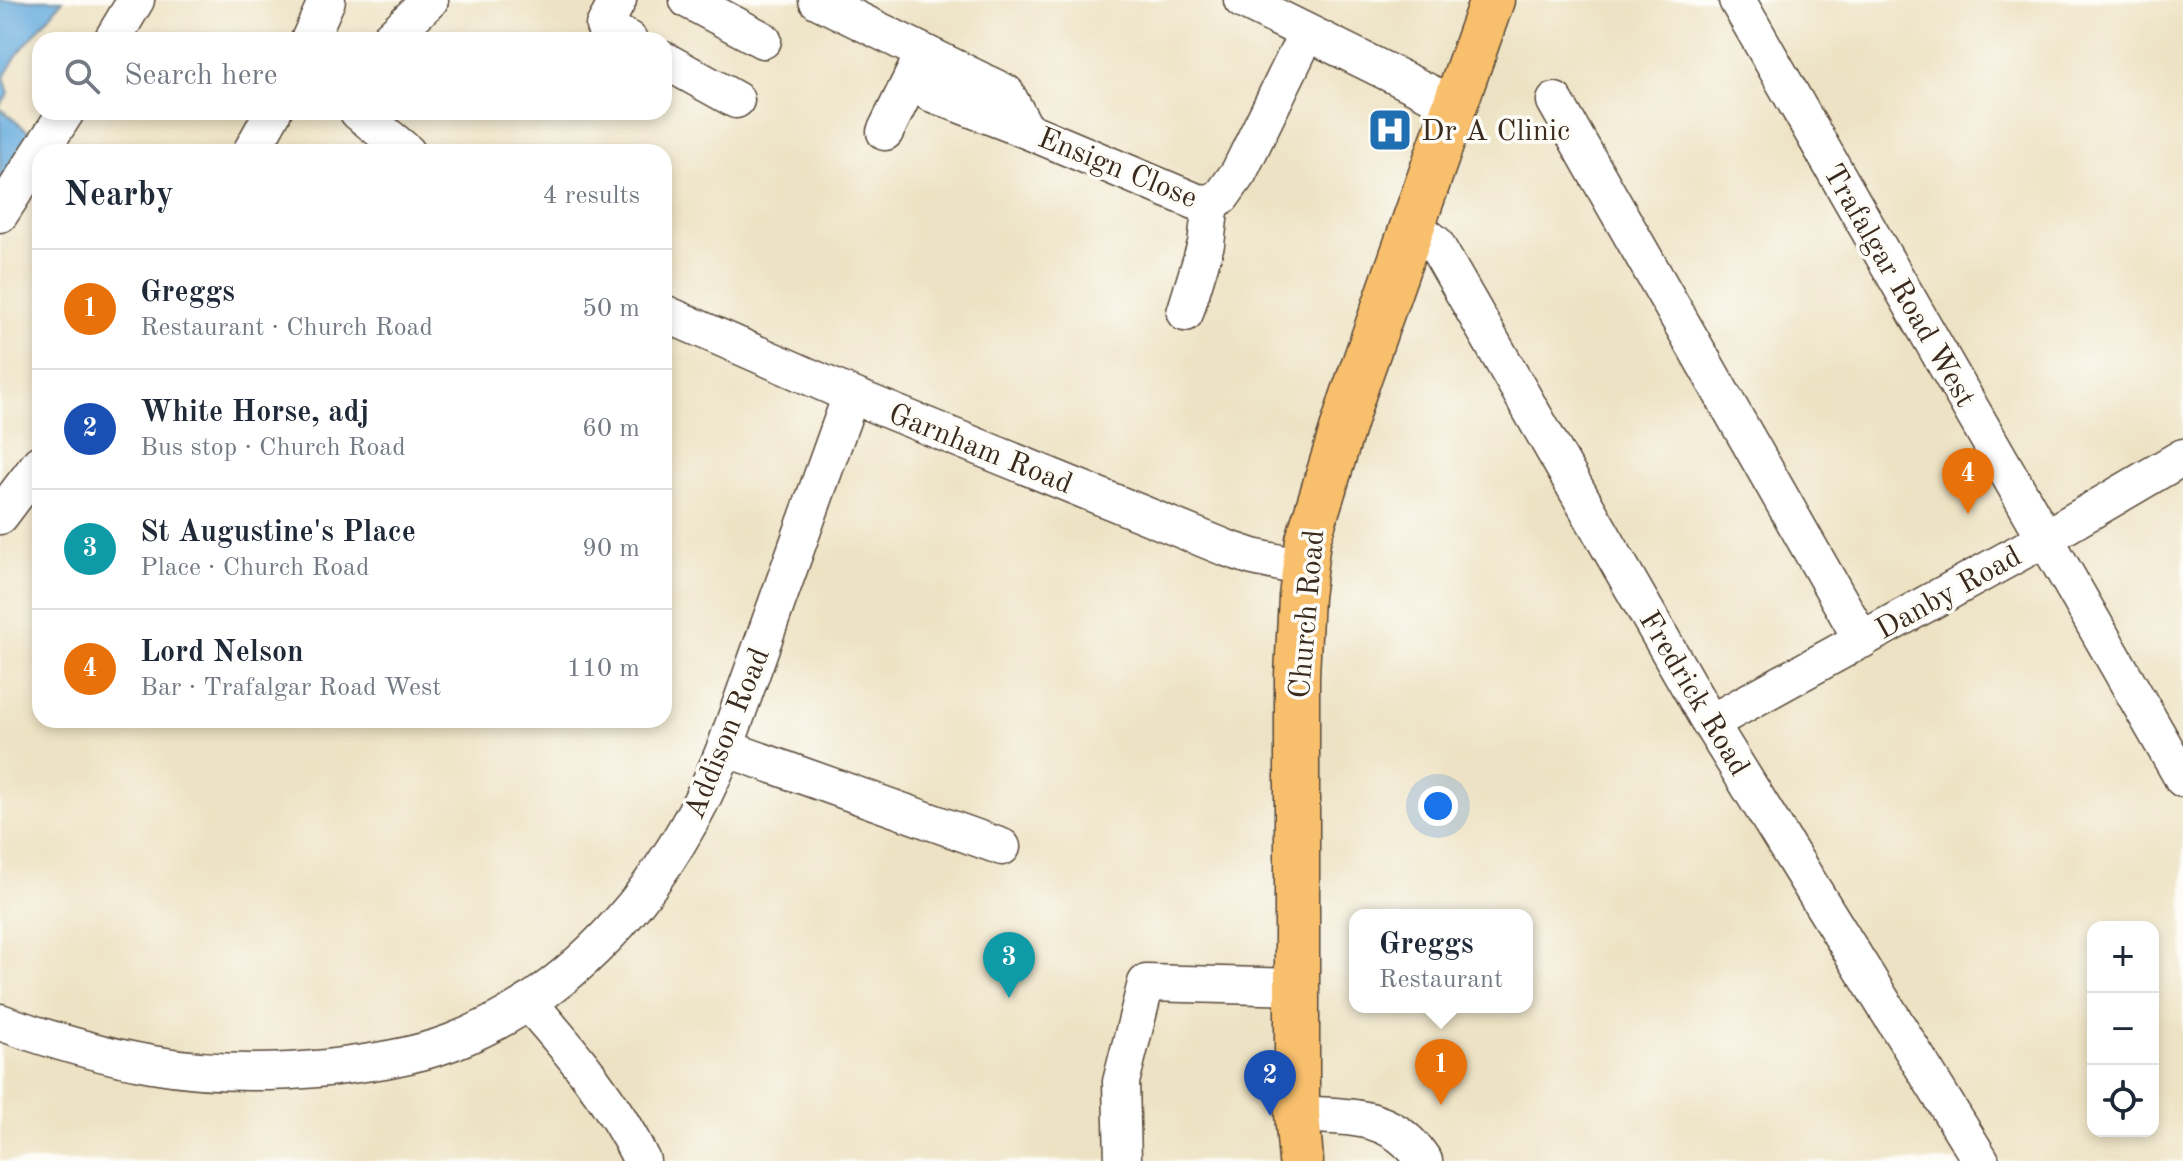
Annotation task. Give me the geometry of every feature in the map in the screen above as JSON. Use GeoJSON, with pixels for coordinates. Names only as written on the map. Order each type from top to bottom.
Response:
{"type":"FeatureCollection","features":[{"type":"Feature","properties":{"kind":"main road","name":"Church Road"},"geometry":{"type":"LineString","coordinates":[[1301,1161],[1297,1114],[1297,675],[1303,568],[1333,454],[1492,0]]}},
{"type":"Feature","properties":{"kind":"street"},"geometry":{"type":"LineString","coordinates":[[117,32],[136,0]]}},
{"type":"Feature","properties":{"kind":"street"},"geometry":{"type":"LineString","coordinates":[[313,32],[327,0]]}},
{"type":"Feature","properties":{"kind":"street"},"geometry":{"type":"LineString","coordinates":[[396,32],[430,0]]}},
{"type":"Feature","properties":{"kind":"street"},"geometry":{"type":"LineString","coordinates":[[615,32],[604,26],[618,0]]}},
{"type":"Feature","properties":{"kind":"street"},"geometry":{"type":"LineString","coordinates":[[688,0],[763,40]]}},
{"type":"Feature","properties":{"kind":"street"},"geometry":{"type":"LineString","coordinates":[[817,0],[1006,93],[1026,130]]}},
{"type":"Feature","properties":{"kind":"street"},"geometry":{"type":"LineString","coordinates":[[1242,0],[1454,105]]}},
{"type":"Feature","properties":{"kind":"street","name":"Trafalgar Road West"},"geometry":{"type":"LineString","coordinates":[[1737,0],[2183,779]]}},
{"type":"Feature","properties":{"kind":"street","name":"Ensign Close"},"geometry":{"type":"LineString","coordinates":[[930,93],[1197,202],[1211,203],[1222,196],[1239,172],[1307,33]]}},
{"type":"Feature","properties":{"kind":"street"},"geometry":{"type":"LineString","coordinates":[[885,132],[924,53]]}},
{"type":"Feature","properties":{"kind":"street"},"geometry":{"type":"LineString","coordinates":[[672,64],[736,100]]}},
{"type":"Feature","properties":{"kind":"street"},"geometry":{"type":"LineString","coordinates":[[1555,101],[1862,640]]}},
{"type":"Feature","properties":{"kind":"street"},"geometry":{"type":"LineString","coordinates":[[45,144],[61,120]]}},
{"type":"Feature","properties":{"kind":"street"},"geometry":{"type":"LineString","coordinates":[[255,144],[269,120]]}},
{"type":"Feature","properties":{"kind":"street"},"geometry":{"type":"LineString","coordinates":[[368,120],[397,144]]}},
{"type":"Feature","properties":{"kind":"street"},"geometry":{"type":"LineString","coordinates":[[0,214],[32,165]]}},
{"type":"Feature","properties":{"kind":"street"},"geometry":{"type":"LineString","coordinates":[[1185,313],[1206,244],[1211,203]]}},
{"type":"Feature","properties":{"kind":"street","name":"Fredrick Road"},"geometry":{"type":"LineString","coordinates":[[1413,225],[1435,243],[1710,723],[1981,1161]]}},
{"type":"Feature","properties":{"kind":"street","name":"Garnham Road"},"geometry":{"type":"LineString","coordinates":[[672,317],[851,395],[1226,548],[1303,568]]}},
{"type":"Feature","properties":{"kind":"street","name":"Addison Road"},"geometry":{"type":"LineString","coordinates":[[0,1022],[93,1052],[154,1065],[217,1072],[288,1072],[365,1064],[449,1043],[495,1023],[528,1002],[569,971],[636,905],[686,831],[710,786],[851,395]]}},
{"type":"Feature","properties":{"kind":"street","name":"Danby Road"},"geometry":{"type":"LineString","coordinates":[[1710,723],[2183,457]]}},
{"type":"Feature","properties":{"kind":"street"},"geometry":{"type":"LineString","coordinates":[[0,516],[32,474]]}},
{"type":"Feature","properties":{"kind":"street"},"geometry":{"type":"LineString","coordinates":[[725,748],[1002,847]]}},
{"type":"Feature","properties":{"kind":"street"},"geometry":{"type":"LineString","coordinates":[[1123,1161],[1121,1082],[1146,983],[1297,987]]}},
{"type":"Feature","properties":{"kind":"street"},"geometry":{"type":"LineString","coordinates":[[528,1002],[596,1083],[642,1161]]}},
{"type":"Feature","properties":{"kind":"street"},"geometry":{"type":"LineString","coordinates":[[1297,1114],[1369,1119],[1403,1137],[1424,1161]]}},
{"type":"Feature","properties":{"kind":"water"},"geometry":{"type":"Polygon","coordinates":[[[0,0],[63,0],[36,32],[32,32],[32,37],[17,55],[4,77],[9,93],[0,105],[0,0]]]}},
{"type":"Feature","properties":{"kind":"water"},"geometry":{"type":"Polygon","coordinates":[[[0,108],[38,140],[32,144],[32,150],[0,201],[0,108]]]}},
{"type":"Feature","properties":{"kind":"place","name":"Dr A Clinic"},"geometry":{"type":"Point","coordinates":[1390,130]}},
{"type":"Feature","properties":{"kind":"place","name":"Lord Nelson"},"geometry":{"type":"Point","coordinates":[1968,514]}},
{"type":"Feature","properties":{"kind":"place","name":"St Augustine's Place"},"geometry":{"type":"Point","coordinates":[1009,998]}},
{"type":"Feature","properties":{"kind":"place","name":"Greggs"},"geometry":{"type":"Point","coordinates":[1441,1105]}},
{"type":"Feature","properties":{"kind":"place","name":"White Horse, adj"},"geometry":{"type":"Point","coordinates":[1270,1116]}}]}
